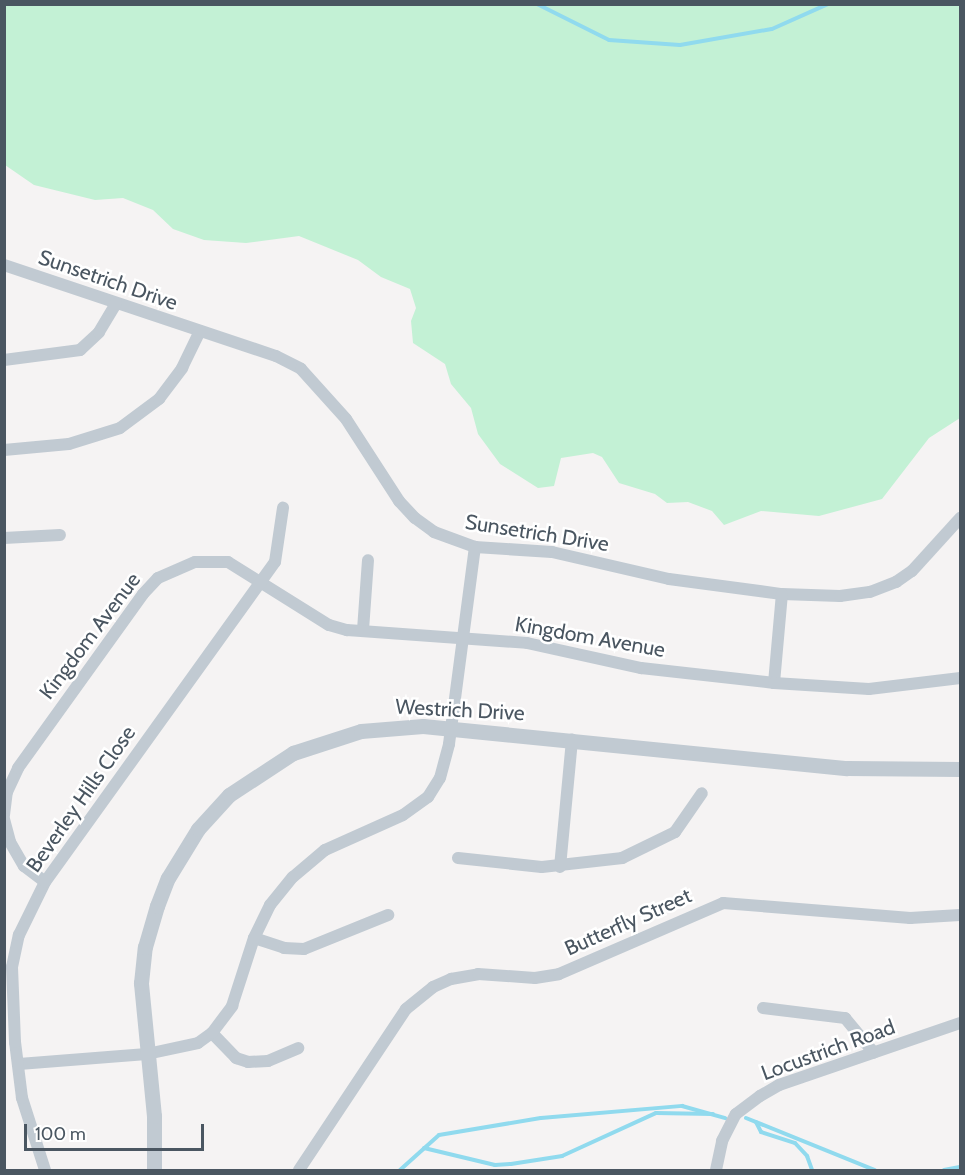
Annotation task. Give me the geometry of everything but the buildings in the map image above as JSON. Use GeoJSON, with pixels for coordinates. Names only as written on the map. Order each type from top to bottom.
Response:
{"type":"FeatureCollection","features":[{"type":"Feature","properties":{"kind":"street","name":"Sunsetrich Drive"},"geometry":{"type":"LineString","coordinates":[[4,265],[276,356],[301,369],[346,419],[399,501],[415,518],[434,532],[475,547],[552,552],[669,579],[782,594],[840,596],[881,589],[912,571],[960,518]]}},
{"type":"Feature","properties":{"kind":"street"},"geometry":{"type":"LineString","coordinates":[[4,360],[80,350],[99,332],[116,304]]}},
{"type":"Feature","properties":{"kind":"street"},"geometry":{"type":"LineString","coordinates":[[4,450],[69,444],[120,428],[159,399],[176,377],[200,332]]}},
{"type":"Feature","properties":{"kind":"street"},"geometry":{"type":"LineString","coordinates":[[260,582],[276,562],[283,508]]}},
{"type":"Feature","properties":{"kind":"street"},"geometry":{"type":"LineString","coordinates":[[4,538],[60,535]]}},
{"type":"Feature","properties":{"kind":"street"},"geometry":{"type":"LineString","coordinates":[[19,1064],[147,1054],[185,1048],[212,1033],[232,1006],[254,938],[270,905],[308,862],[325,850],[402,815],[428,797],[440,778],[451,726],[475,547]]}},
{"type":"Feature","properties":{"kind":"street"},"geometry":{"type":"LineString","coordinates":[[363,630],[368,560]]}},
{"type":"Feature","properties":{"kind":"street","name":"Kingdom Avenue"},"geometry":{"type":"LineString","coordinates":[[45,882],[24,866],[10,842],[4,817],[7,792],[18,768],[158,578],[176,568],[212,561],[228,562],[328,625],[363,630],[527,643],[641,668],[774,683],[869,689],[904,688],[960,678]]}},
{"type":"Feature","properties":{"kind":"street","name":"Beverley Hills Close"},"geometry":{"type":"LineString","coordinates":[[45,1170],[22,1098],[19,1064],[12,967],[26,915],[45,882],[260,582]]}},
{"type":"Feature","properties":{"kind":"street"},"geometry":{"type":"LineString","coordinates":[[774,683],[782,594]]}},
{"type":"Feature","properties":{"kind":"street","name":"Westrich Drive"},"geometry":{"type":"LineString","coordinates":[[154,1170],[154,1116],[141,983],[146,947],[168,878],[182,851],[229,795],[293,753],[336,737],[382,727],[451,726],[847,768],[960,769]]}},
{"type":"Feature","properties":{"kind":"street"},"geometry":{"type":"LineString","coordinates":[[560,867],[572,740]]}},
{"type":"Feature","properties":{"kind":"street"},"geometry":{"type":"LineString","coordinates":[[458,858],[560,867],[609,860],[640,851],[675,832],[702,793]]}},
{"type":"Feature","properties":{"kind":"street","name":"Butterfly Street"},"geometry":{"type":"LineString","coordinates":[[299,1170],[406,1010],[433,987],[451,979],[478,974],[535,978],[559,974],[723,903],[910,918],[960,915]]}},
{"type":"Feature","properties":{"kind":"street"},"geometry":{"type":"LineString","coordinates":[[254,938],[285,948],[303,949],[388,915]]}},
{"type":"Feature","properties":{"kind":"street"},"geometry":{"type":"LineString","coordinates":[[764,1008],[845,1018],[874,1053]]}},
{"type":"Feature","properties":{"kind":"street","name":"Locustrich Road"},"geometry":{"type":"LineString","coordinates":[[716,1170],[722,1141],[736,1114],[748,1103],[779,1086],[960,1023]]}},
{"type":"Feature","properties":{"kind":"street"},"geometry":{"type":"LineString","coordinates":[[212,1033],[236,1058],[248,1062],[268,1061],[298,1047]]}},
{"type":"Feature","properties":{"kind":"green space"},"geometry":{"type":"Polygon","coordinates":[[[4,5],[960,5],[960,418],[929,438],[882,499],[819,516],[761,511],[724,525],[712,511],[688,502],[667,503],[655,494],[619,483],[602,457],[593,453],[561,458],[554,486],[538,488],[500,464],[478,434],[471,408],[451,384],[445,364],[413,343],[411,321],[416,308],[410,289],[381,277],[358,260],[299,236],[246,243],[204,240],[173,229],[153,210],[123,198],[95,200],[34,185],[5,165],[4,5]]]}},
{"type":"Feature","properties":{"kind":"waterway"},"geometry":{"type":"LineString","coordinates":[[537,4],[609,40],[680,45],[772,29],[828,4]]}},
{"type":"Feature","properties":{"kind":"waterway"},"geometry":{"type":"LineString","coordinates":[[400,1170],[439,1135],[541,1118],[682,1106],[725,1118]]}},
{"type":"Feature","properties":{"kind":"waterway"},"geometry":{"type":"LineString","coordinates":[[424,1148],[495,1165],[511,1164],[562,1156],[656,1113],[713,1114]]}},
{"type":"Feature","properties":{"kind":"waterway"},"geometry":{"type":"LineString","coordinates":[[746,1118],[875,1170]]}},
{"type":"Feature","properties":{"kind":"waterway"},"geometry":{"type":"LineString","coordinates":[[756,1122],[761,1132],[795,1143],[807,1156],[812,1170]]}},
{"type":"Feature","properties":{"kind":"waterway"},"geometry":{"type":"LineString","coordinates":[[944,1170],[960,1167]]}}]}
